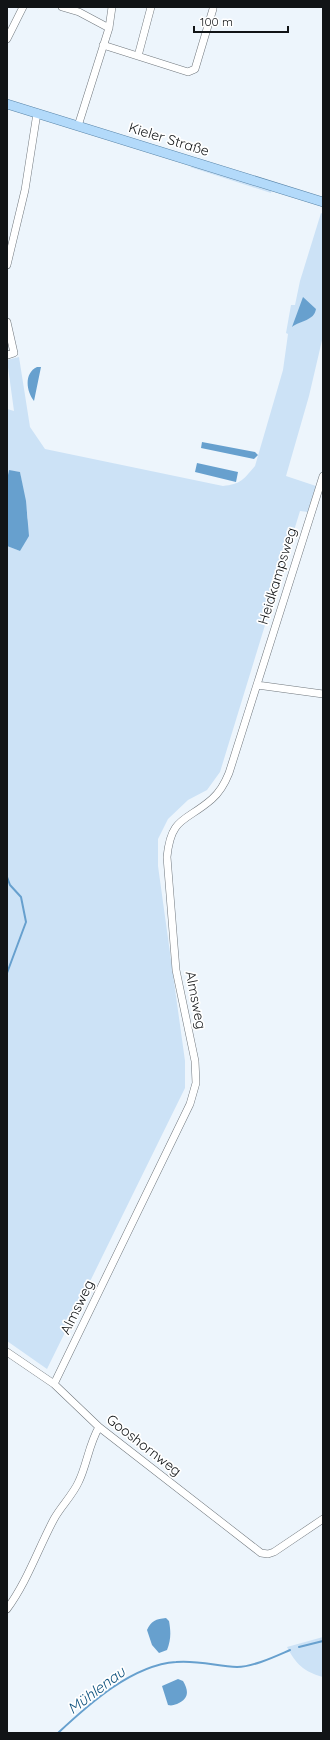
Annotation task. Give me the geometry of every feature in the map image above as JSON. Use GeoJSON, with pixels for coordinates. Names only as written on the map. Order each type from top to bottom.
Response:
{"type":"FeatureCollection","features":[{"type":"Feature","properties":{"kind":"main road","name":"Kieler Straße"},"geometry":{"type":"LineString","coordinates":[[7,104],[323,202]]}},
{"type":"Feature","properties":{"kind":"street"},"geometry":{"type":"LineString","coordinates":[[7,39],[23,7]]}},
{"type":"Feature","properties":{"kind":"street"},"geometry":{"type":"LineString","coordinates":[[62,7],[79,12],[109,28]]}},
{"type":"Feature","properties":{"kind":"street"},"geometry":{"type":"LineString","coordinates":[[78,126],[109,28],[112,7]]}},
{"type":"Feature","properties":{"kind":"street"},"geometry":{"type":"LineString","coordinates":[[138,56],[151,7]]}},
{"type":"Feature","properties":{"kind":"street"},"geometry":{"type":"LineString","coordinates":[[103,45],[188,72],[195,69],[213,9]]}},
{"type":"Feature","properties":{"kind":"street"},"geometry":{"type":"LineString","coordinates":[[7,265],[25,190],[37,113]]}},
{"type":"Feature","properties":{"kind":"street"},"geometry":{"type":"LineString","coordinates":[[7,322],[9,344],[14,353],[7,354]]}},
{"type":"Feature","properties":{"kind":"street","name":"Heidkampsweg"},"geometry":{"type":"LineString","coordinates":[[257,685],[323,476]]}},
{"type":"Feature","properties":{"kind":"street"},"geometry":{"type":"LineString","coordinates":[[257,685],[323,694]]}},
{"type":"Feature","properties":{"kind":"street","name":"Almsweg"},"geometry":{"type":"LineString","coordinates":[[54,1384],[190,1104],[196,1083],[195,1062],[176,970],[167,858],[168,843],[173,831],[183,818],[212,799],[222,788],[229,773],[257,685]]}},
{"type":"Feature","properties":{"kind":"street","name":"Gooshornweg"},"geometry":{"type":"LineString","coordinates":[[7,1352],[54,1384],[99,1427],[261,1553],[268,1554],[274,1552],[323,1519]]}},
{"type":"Feature","properties":{"kind":"street"},"geometry":{"type":"LineString","coordinates":[[7,1609],[22,1585],[54,1518],[78,1484],[83,1473],[92,1442],[99,1427]]}},
{"type":"Feature","properties":{"kind":"shaded area"},"geometry":{"type":"Polygon","coordinates":[[[194,166],[272,189],[271,193],[190,167],[194,166]]]}},
{"type":"Feature","properties":{"kind":"shaded area"},"geometry":{"type":"Polygon","coordinates":[[[321,213],[323,214],[323,336],[309,396],[286,476],[316,486],[308,512],[300,511],[220,772],[207,790],[188,800],[168,819],[158,839],[158,866],[185,1061],[185,1088],[47,1369],[7,1341],[7,546],[20,551],[28,518],[20,472],[9,471],[7,480],[7,409],[14,411],[7,360],[19,357],[30,427],[45,449],[223,486],[234,484],[244,478],[255,466],[283,370],[288,334],[286,333],[291,305],[295,305],[300,281],[321,213]]]}},
{"type":"Feature","properties":{"kind":"shaded area"},"geometry":{"type":"Polygon","coordinates":[[[323,1637],[323,1677],[311,1673],[297,1663],[287,1647],[323,1637]]]}},
{"type":"Feature","properties":{"kind":"water"},"geometry":{"type":"Polygon","coordinates":[[[303,297],[316,309],[315,313],[310,318],[292,327],[303,297]]]}},
{"type":"Feature","properties":{"kind":"water"},"geometry":{"type":"Polygon","coordinates":[[[37,367],[41,367],[34,401],[29,392],[28,378],[30,373],[37,367]]]}},
{"type":"Feature","properties":{"kind":"water"},"geometry":{"type":"Polygon","coordinates":[[[202,442],[255,452],[258,455],[254,459],[201,448],[202,442]]]}},
{"type":"Feature","properties":{"kind":"water"},"geometry":{"type":"Polygon","coordinates":[[[197,463],[238,472],[236,482],[195,472],[197,463]]]}},
{"type":"Feature","properties":{"kind":"water"},"geometry":{"type":"Polygon","coordinates":[[[9,470],[20,472],[26,501],[29,536],[20,551],[7,546],[7,480],[9,470]]]}},
{"type":"Feature","properties":{"kind":"water"},"geometry":{"type":"Polygon","coordinates":[[[166,1618],[170,1625],[169,1643],[167,1650],[159,1653],[152,1645],[147,1630],[150,1624],[154,1621],[166,1618]]]}},
{"type":"Feature","properties":{"kind":"water"},"geometry":{"type":"Polygon","coordinates":[[[178,1679],[183,1681],[185,1685],[187,1691],[186,1697],[177,1704],[168,1705],[162,1686],[178,1679]]]}},
{"type":"Feature","properties":{"kind":"waterway"},"geometry":{"type":"LineString","coordinates":[[7,877],[10,885],[21,897],[26,922],[7,973]]}},
{"type":"Feature","properties":{"kind":"waterway","name":"Mühlenau"},"geometry":{"type":"LineString","coordinates":[[299,1647],[323,1641]]}},
{"type":"Feature","properties":{"kind":"waterway","name":"Mühlenau"},"geometry":{"type":"LineString","coordinates":[[58,1733],[97,1699],[112,1688],[143,1670],[176,1662],[199,1662],[243,1667],[264,1661],[290,1650]]}}]}
